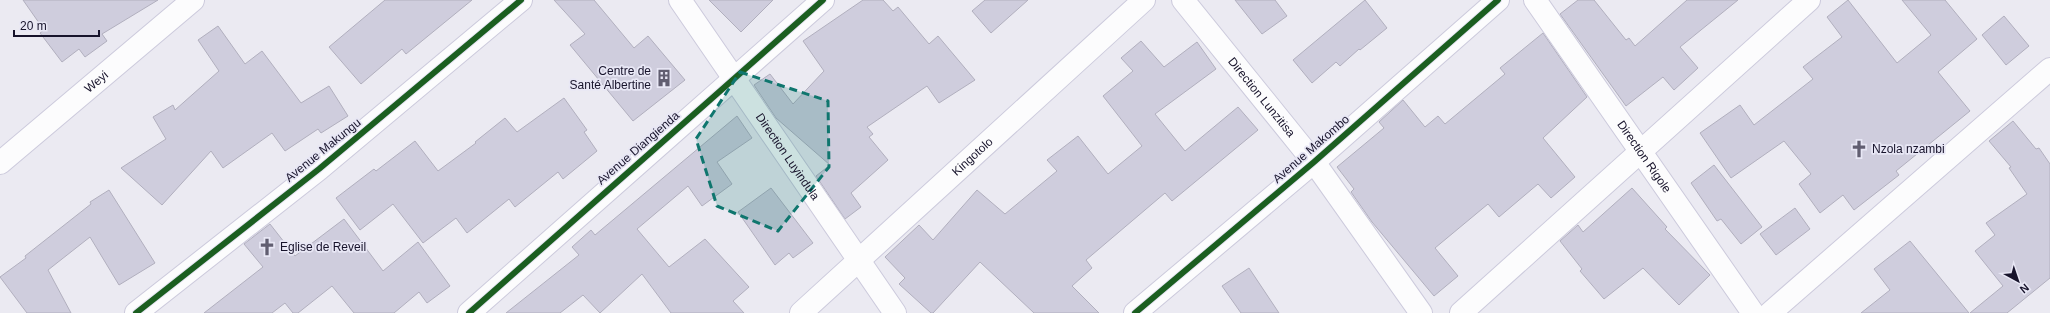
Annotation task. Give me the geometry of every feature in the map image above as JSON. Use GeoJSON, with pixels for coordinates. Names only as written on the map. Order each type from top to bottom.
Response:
{"type":"FeatureCollection","features":[{"type":"Feature","properties":{"kind":"street","name":"Weyi"},"geometry":{"type":"LineString","coordinates":[[0,163],[193,0]]}},
{"type":"Feature","properties":{"kind":"street","name":"Avenue Makungu"},"geometry":{"type":"LineString","coordinates":[[136,313],[319,169],[521,0]]}},
{"type":"Feature","properties":{"kind":"street","name":"Direction Luyindula"},"geometry":{"type":"LineString","coordinates":[[680,0],[895,313]]}},
{"type":"Feature","properties":{"kind":"street","name":"Avenue Diangienda"},"geometry":{"type":"LineString","coordinates":[[469,313],[823,0]]}},
{"type":"Feature","properties":{"kind":"street","name":"Kingotolo"},"geometry":{"type":"LineString","coordinates":[[801,313],[859,262],[1144,0]]}},
{"type":"Feature","properties":{"kind":"street","name":"Direction Lunzitisa"},"geometry":{"type":"LineString","coordinates":[[1183,0],[1314,162],[1421,313]]}},
{"type":"Feature","properties":{"kind":"street","name":"Avenue Makombo"},"geometry":{"type":"LineString","coordinates":[[1135,313],[1314,162],[1498,0]]}},
{"type":"Feature","properties":{"kind":"street","name":"Direction Rigole"},"geometry":{"type":"LineString","coordinates":[[1535,0],[1753,313]]}},
{"type":"Feature","properties":{"kind":"street"},"geometry":{"type":"LineString","coordinates":[[1461,313],[1809,0]]}},
{"type":"Feature","properties":{"kind":"street"},"geometry":{"type":"LineString","coordinates":[[1770,313],[2050,69]]}},
{"type":"Feature","properties":{"kind":"highlighted area"},"geometry":{"type":"Polygon","coordinates":[[[740,72],[828,101],[829,167],[778,231],[717,206],[696,139],[740,72]]]}},
{"type":"Feature","properties":{"kind":"building"},"geometry":{"type":"Polygon","coordinates":[[[23,0],[158,0],[102,34],[107,41],[85,57],[79,49],[62,62],[40,33],[44,30],[23,0]]]}},
{"type":"Feature","properties":{"kind":"building"},"geometry":{"type":"Polygon","coordinates":[[[385,0],[472,0],[406,54],[402,49],[361,84],[329,47],[385,0]]]}},
{"type":"Feature","properties":{"kind":"building"},"geometry":{"type":"Polygon","coordinates":[[[554,0],[594,0],[634,48],[648,36],[685,80],[633,121],[570,45],[585,34],[554,0]]]}},
{"type":"Feature","properties":{"kind":"building"},"geometry":{"type":"Polygon","coordinates":[[[709,0],[773,0],[741,32],[709,0]]]}},
{"type":"Feature","properties":{"kind":"building"},"geometry":{"type":"Polygon","coordinates":[[[863,0],[883,0],[893,11],[898,7],[929,44],[938,36],[975,80],[939,103],[927,86],[867,127],[873,134],[869,137],[888,160],[851,193],[861,207],[845,219],[816,176],[830,165],[776,118],[754,85],[770,74],[793,104],[824,71],[803,41],[863,0]]]}},
{"type":"Feature","properties":{"kind":"building"},"geometry":{"type":"Polygon","coordinates":[[[985,0],[1028,0],[991,33],[972,11],[985,0]]]}},
{"type":"Feature","properties":{"kind":"building"},"geometry":{"type":"Polygon","coordinates":[[[1235,0],[1275,0],[1287,16],[1262,34],[1235,0]]]}},
{"type":"Feature","properties":{"kind":"building"},"geometry":{"type":"Polygon","coordinates":[[[1365,0],[1387,28],[1360,50],[1359,49],[1340,66],[1336,62],[1312,83],[1293,60],[1365,0]]]}},
{"type":"Feature","properties":{"kind":"building"},"geometry":{"type":"Polygon","coordinates":[[[1578,0],[1594,0],[1626,40],[1629,38],[1635,46],[1687,0],[1738,0],[1680,47],[1698,68],[1674,90],[1663,77],[1626,106],[1560,14],[1578,0]]]}},
{"type":"Feature","properties":{"kind":"building"},"geometry":{"type":"Polygon","coordinates":[[[1848,0],[1897,63],[1931,35],[1902,0],[1945,0],[1977,39],[1938,72],[1970,111],[1896,171],[1899,175],[1854,210],[1843,195],[1820,213],[1799,184],[1811,174],[1784,141],[1731,178],[1700,133],[1740,105],[1754,125],[1813,79],[1803,67],[1842,37],[1827,17],[1848,0]]]}},
{"type":"Feature","properties":{"kind":"building"},"geometry":{"type":"Polygon","coordinates":[[[2004,16],[2029,46],[2006,65],[1982,35],[2004,16]]]}},
{"type":"Feature","properties":{"kind":"building"},"geometry":{"type":"Polygon","coordinates":[[[218,26],[245,64],[262,51],[301,103],[329,86],[348,116],[321,133],[318,129],[285,151],[272,133],[223,168],[211,151],[162,205],[121,168],[166,139],[153,117],[173,105],[175,110],[219,71],[198,40],[218,26]]]}},
{"type":"Feature","properties":{"kind":"building"},"geometry":{"type":"Polygon","coordinates":[[[1543,33],[1587,97],[1543,138],[1575,177],[1551,198],[1538,184],[1499,217],[1488,204],[1435,248],[1458,276],[1434,296],[1372,222],[1351,192],[1354,189],[1337,167],[1384,128],[1379,122],[1403,100],[1425,127],[1438,116],[1445,124],[1505,74],[1500,68],[1543,33]]]}},
{"type":"Feature","properties":{"kind":"building"},"geometry":{"type":"Polygon","coordinates":[[[1141,41],[1164,67],[1197,42],[1216,69],[1155,114],[1185,151],[1238,107],[1258,130],[1172,201],[1165,193],[1086,260],[1092,268],[1072,286],[1099,313],[1034,313],[980,262],[933,313],[931,313],[899,284],[905,278],[885,257],[919,225],[933,240],[977,190],[1005,214],[1057,171],[1047,160],[1078,136],[1108,174],[1142,146],[1103,96],[1133,71],[1121,58],[1141,41]]]}},
{"type":"Feature","properties":{"kind":"building"},"geometry":{"type":"Polygon","coordinates":[[[564,98],[587,130],[584,132],[597,151],[563,179],[558,172],[515,207],[509,199],[467,233],[456,218],[423,243],[393,204],[360,230],[336,198],[374,169],[376,171],[415,141],[438,171],[476,143],[475,142],[505,118],[517,132],[564,98]]]}},
{"type":"Feature","properties":{"kind":"building"},"geometry":{"type":"Polygon","coordinates":[[[737,116],[752,138],[717,162],[732,184],[702,206],[688,186],[637,229],[669,267],[705,239],[749,287],[733,301],[744,313],[671,313],[642,274],[600,313],[583,295],[560,313],[506,313],[579,255],[572,247],[591,230],[595,235],[737,116]]]}},
{"type":"Feature","properties":{"kind":"building"},"geometry":{"type":"Polygon","coordinates":[[[2013,121],[2036,149],[2039,148],[2050,164],[2050,278],[2007,313],[1970,313],[2003,286],[1975,251],[1995,235],[1986,223],[2027,194],[2009,168],[2011,167],[1989,141],[2013,121]]]}},
{"type":"Feature","properties":{"kind":"building"},"geometry":{"type":"Polygon","coordinates":[[[1714,165],[1762,227],[1741,244],[1721,219],[1717,221],[1691,183],[1714,165]]]}},
{"type":"Feature","properties":{"kind":"building"},"geometry":{"type":"Polygon","coordinates":[[[771,188],[813,243],[793,258],[789,253],[775,265],[738,212],[771,188]]]}},
{"type":"Feature","properties":{"kind":"building"},"geometry":{"type":"Polygon","coordinates":[[[1632,188],[1667,227],[1665,229],[1710,275],[1679,305],[1643,268],[1604,299],[1580,271],[1582,269],[1560,241],[1578,225],[1583,232],[1632,188]]]}},
{"type":"Feature","properties":{"kind":"building"},"geometry":{"type":"Polygon","coordinates":[[[109,190],[155,263],[119,285],[90,237],[48,270],[71,313],[27,313],[0,277],[26,258],[25,256],[91,204],[90,202],[109,190]]]}},
{"type":"Feature","properties":{"kind":"building"},"geometry":{"type":"Polygon","coordinates":[[[1795,208],[1810,229],[1776,255],[1760,234],[1795,208]]]}},
{"type":"Feature","properties":{"kind":"building"},"geometry":{"type":"Polygon","coordinates":[[[344,219],[383,271],[418,242],[450,286],[427,303],[419,292],[394,313],[354,313],[332,286],[298,313],[293,313],[285,303],[272,313],[204,313],[263,267],[244,244],[270,224],[295,256],[344,219]]]}},
{"type":"Feature","properties":{"kind":"building"},"geometry":{"type":"Polygon","coordinates":[[[1910,241],[1969,313],[1861,313],[1890,290],[1874,269],[1910,241]]]}},
{"type":"Feature","properties":{"kind":"building"},"geometry":{"type":"Polygon","coordinates":[[[1249,268],[1279,313],[1241,313],[1222,286],[1249,268]]]}},
{"type":"Feature","properties":{"kind":"cycle path"},"geometry":{"type":"LineString","coordinates":[[136,313],[319,169],[521,0]]}},
{"type":"Feature","properties":{"kind":"cycle path"},"geometry":{"type":"LineString","coordinates":[[469,313],[823,0]]}},
{"type":"Feature","properties":{"kind":"cycle path"},"geometry":{"type":"LineString","coordinates":[[1135,313],[1314,162],[1498,0]]}},
{"type":"Feature","properties":{"kind":"place","name":"Centre de Santé Albertine"},"geometry":{"type":"Point","coordinates":[664,78]}},
{"type":"Feature","properties":{"kind":"place","name":"Nzola nzambi"},"geometry":{"type":"Point","coordinates":[1859,149]}},
{"type":"Feature","properties":{"kind":"place","name":"Eglise de Reveil"},"geometry":{"type":"Point","coordinates":[267,247]}}]}
